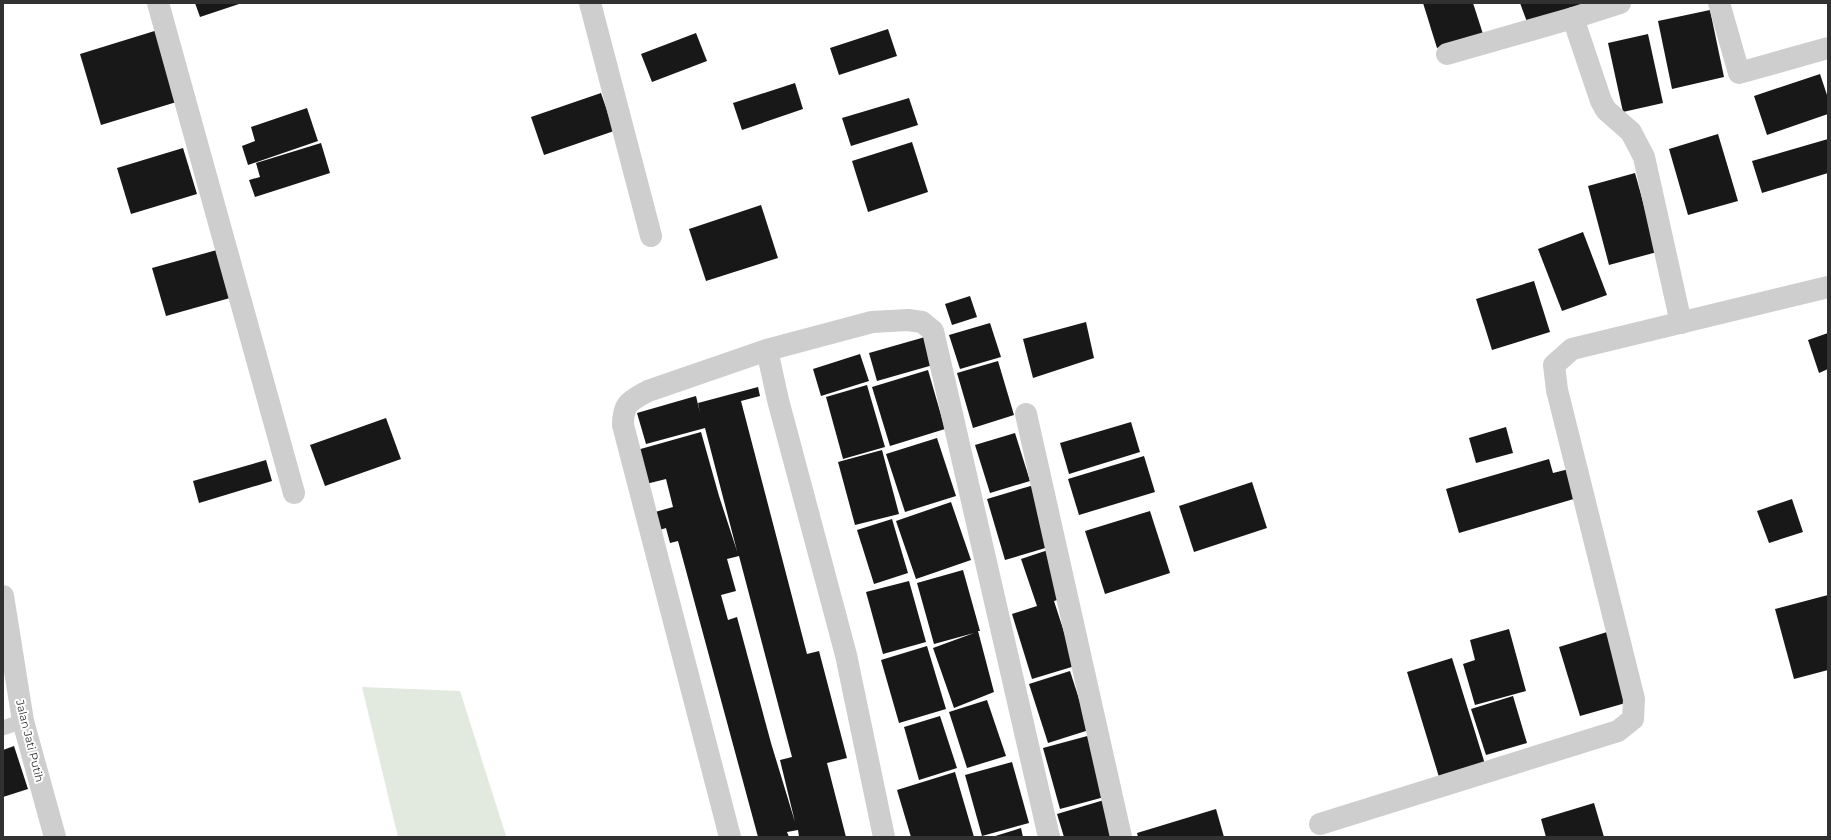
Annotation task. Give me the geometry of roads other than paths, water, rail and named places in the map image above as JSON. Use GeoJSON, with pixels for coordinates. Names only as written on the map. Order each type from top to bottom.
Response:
{"type":"FeatureCollection","features":[{"type":"Feature","properties":{"kind":"street"},"geometry":{"type":"LineString","coordinates":[[158,3],[294,493]]}},
{"type":"Feature","properties":{"kind":"street"},"geometry":{"type":"LineString","coordinates":[[590,3],[651,236]]}},
{"type":"Feature","properties":{"kind":"street"},"geometry":{"type":"LineString","coordinates":[[1447,54],[1620,3]]}},
{"type":"Feature","properties":{"kind":"street"},"geometry":{"type":"LineString","coordinates":[[1719,3],[1739,73],[1828,48]]}},
{"type":"Feature","properties":{"kind":"street"},"geometry":{"type":"LineString","coordinates":[[1573,18],[1600,101],[1606,110],[1631,132],[1644,157],[1681,323]]}},
{"type":"Feature","properties":{"kind":"street"},"geometry":{"type":"LineString","coordinates":[[1320,824],[1618,730],[1633,720],[1634,699],[1557,390],[1554,365],[1572,349],[1828,287]]}},
{"type":"Feature","properties":{"kind":"street"},"geometry":{"type":"LineString","coordinates":[[730,837],[625,433],[623,411],[632,400],[648,391],[767,350],[872,322],[908,320],[922,322],[933,331],[1049,837]]}},
{"type":"Feature","properties":{"kind":"street"},"geometry":{"type":"LineString","coordinates":[[767,350],[778,400],[846,655],[884,837]]}},
{"type":"Feature","properties":{"kind":"street"},"geometry":{"type":"LineString","coordinates":[[1026,414],[1121,837]]}},
{"type":"Feature","properties":{"kind":"street","name":"Jalan Jati Putih"},"geometry":{"type":"LineString","coordinates":[[3,596],[13,724],[55,837]]}}]}
